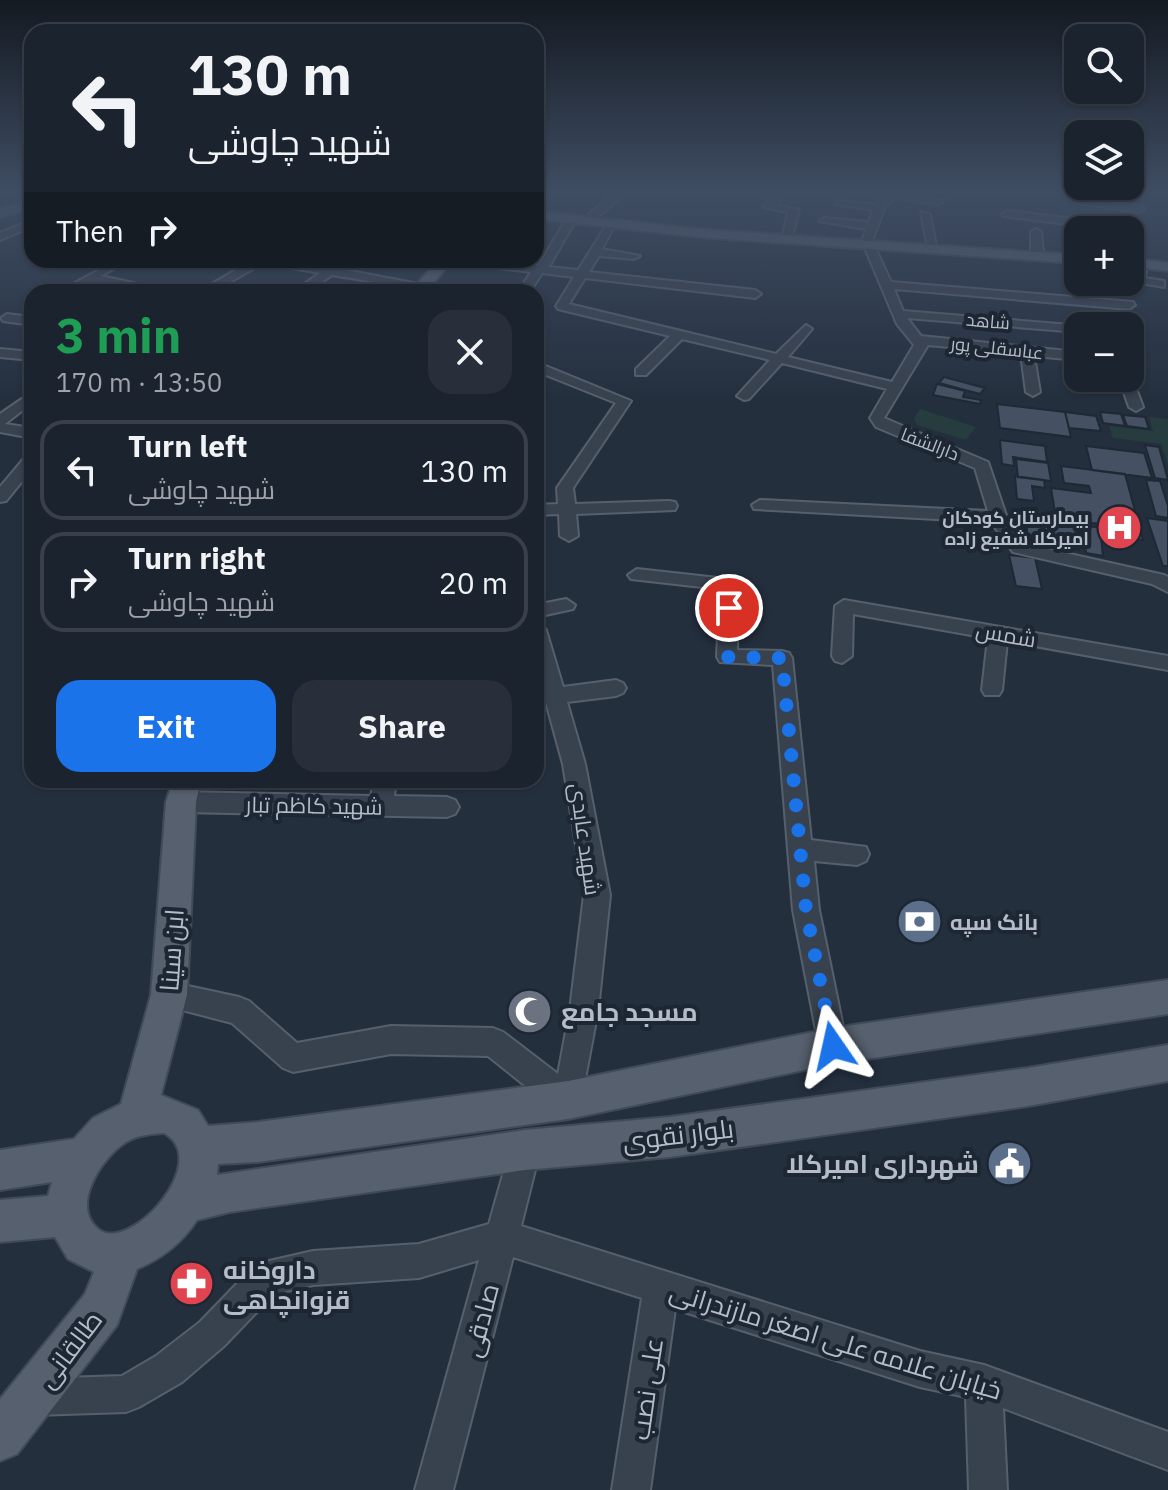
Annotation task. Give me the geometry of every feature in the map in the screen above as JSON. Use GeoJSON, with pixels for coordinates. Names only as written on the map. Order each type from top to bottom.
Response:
{"type":"FeatureCollection","features":[{"type":"Feature","properties":{"kind":"main road"},"geometry":{"type":"LineString","coordinates":[[1144,262],[1168,264]]}},
{"type":"Feature","properties":{"kind":"main road"},"geometry":{"type":"LineString","coordinates":[[425,284],[439,268]]}},
{"type":"Feature","properties":{"kind":"main road","name":"ابن سینا"},"geometry":{"type":"LineString","coordinates":[[137,1116],[169,995],[184,791]]}},
{"type":"Feature","properties":{"kind":"main road"},"geometry":{"type":"LineString","coordinates":[[198,1146],[258,1142],[568,1100],[833,1046],[1168,997]]}},
{"type":"Feature","properties":{"kind":"main road","name":"بلوار نقوی"},"geometry":{"type":"LineString","coordinates":[[188,1202],[230,1192],[525,1150],[670,1137],[1028,1087],[1168,1063]]}},
{"type":"Feature","properties":{"kind":"main road"},"geometry":{"type":"LineString","coordinates":[[164,1114],[186,1124],[198,1146],[198,1173],[188,1202],[159,1235],[122,1253],[103,1254],[86,1247],[73,1234],[67,1215],[70,1186],[84,1157],[108,1131],[137,1116],[164,1114]]}},
{"type":"Feature","properties":{"kind":"main road"},"geometry":{"type":"LineString","coordinates":[[0,1170],[84,1157]]}},
{"type":"Feature","properties":{"kind":"main road"},"geometry":{"type":"LineString","coordinates":[[0,1221],[67,1215]]}},
{"type":"Feature","properties":{"kind":"main road","name":"طالقانی"},"geometry":{"type":"LineString","coordinates":[[0,1437],[101,1309],[122,1253]]}},
{"type":"Feature","properties":{"kind":"street"},"geometry":{"type":"LineString","coordinates":[[592,261],[562,306],[896,387]]}},
{"type":"Feature","properties":{"kind":"street"},"geometry":{"type":"LineString","coordinates":[[876,261],[903,324],[917,340]]}},
{"type":"Feature","properties":{"kind":"street"},"geometry":{"type":"LineString","coordinates":[[79,284],[108,268]]}},
{"type":"Feature","properties":{"kind":"street"},"geometry":{"type":"LineString","coordinates":[[218,284],[248,268]]}},
{"type":"Feature","properties":{"kind":"street"},"geometry":{"type":"LineString","coordinates":[[307,268],[394,284]]}},
{"type":"Feature","properties":{"kind":"street"},"geometry":{"type":"LineString","coordinates":[[311,284],[335,268]]}},
{"type":"Feature","properties":{"kind":"street"},"geometry":{"type":"LineString","coordinates":[[532,268],[755,294]]}},
{"type":"Feature","properties":{"kind":"street"},"geometry":{"type":"LineString","coordinates":[[530,284],[541,269]]}},
{"type":"Feature","properties":{"kind":"street"},"geometry":{"type":"LineString","coordinates":[[662,282],[671,270]]}},
{"type":"Feature","properties":{"kind":"street"},"geometry":{"type":"LineString","coordinates":[[708,288],[719,273]]}},
{"type":"Feature","properties":{"kind":"street"},"geometry":{"type":"LineString","coordinates":[[90,278],[124,284]]}},
{"type":"Feature","properties":{"kind":"street"},"geometry":{"type":"LineString","coordinates":[[1144,281],[1160,284]]}},
{"type":"Feature","properties":{"kind":"street"},"geometry":{"type":"LineString","coordinates":[[671,301],[685,285]]}},
{"type":"Feature","properties":{"kind":"street"},"geometry":{"type":"LineString","coordinates":[[888,285],[1129,305]]}},
{"type":"Feature","properties":{"kind":"street"},"geometry":{"type":"LineString","coordinates":[[731,307],[740,292]]}},
{"type":"Feature","properties":{"kind":"street"},"geometry":{"type":"LineString","coordinates":[[614,336],[643,313]]}},
{"type":"Feature","properties":{"kind":"street","name":"شاهد"},"geometry":{"type":"LineString","coordinates":[[899,314],[1064,327]]}},
{"type":"Feature","properties":{"kind":"street"},"geometry":{"type":"LineString","coordinates":[[7,318],[24,320]]}},
{"type":"Feature","properties":{"kind":"street"},"geometry":{"type":"LineString","coordinates":[[744,396],[806,329]]}},
{"type":"Feature","properties":{"kind":"street"},"geometry":{"type":"LineString","coordinates":[[641,372],[679,335]]}},
{"type":"Feature","properties":{"kind":"street","name":"عباسقلی پور"},"geometry":{"type":"LineString","coordinates":[[917,340],[1064,355]]}},
{"type":"Feature","properties":{"kind":"street","name":"دارالشفا"},"geometry":{"type":"LineString","coordinates":[[917,340],[921,345],[877,418],[881,424],[982,465],[998,517],[1011,542],[1019,548],[1158,579],[1168,586]]}},
{"type":"Feature","properties":{"kind":"street"},"geometry":{"type":"LineString","coordinates":[[1027,351],[1033,392]]}},
{"type":"Feature","properties":{"kind":"street"},"geometry":{"type":"LineString","coordinates":[[0,353],[24,355]]}},
{"type":"Feature","properties":{"kind":"street"},"geometry":{"type":"LineString","coordinates":[[544,369],[624,401],[565,488],[569,536]]}},
{"type":"Feature","properties":{"kind":"street"},"geometry":{"type":"LineString","coordinates":[[1131,392],[1136,407]]}},
{"type":"Feature","properties":{"kind":"street"},"geometry":{"type":"LineString","coordinates":[[1,428],[24,404]]}},
{"type":"Feature","properties":{"kind":"street"},"geometry":{"type":"LineString","coordinates":[[1,428],[24,432]]}},
{"type":"Feature","properties":{"kind":"street"},"geometry":{"type":"LineString","coordinates":[[0,497],[24,468]]}},
{"type":"Feature","properties":{"kind":"street"},"geometry":{"type":"LineString","coordinates":[[760,505],[998,517]]}},
{"type":"Feature","properties":{"kind":"street"},"geometry":{"type":"LineString","coordinates":[[544,510],[669,506]]}},
{"type":"Feature","properties":{"kind":"street"},"geometry":{"type":"LineString","coordinates":[[637,575],[729,584],[727,657],[782,658],[806,910],[833,1046]]}},
{"type":"Feature","properties":{"kind":"street"},"geometry":{"type":"LineString","coordinates":[[544,609],[566,605]]}},
{"type":"Feature","properties":{"kind":"street","name":"شمس"},"geometry":{"type":"LineString","coordinates":[[842,656],[844,606],[1168,663]]}},
{"type":"Feature","properties":{"kind":"street"},"geometry":{"type":"LineString","coordinates":[[992,690],[998,633]]}},
{"type":"Feature","properties":{"kind":"street","name":"شهید عابدی"},"geometry":{"type":"LineString","coordinates":[[544,656],[574,764],[597,895],[584,1010],[568,1100]]}},
{"type":"Feature","properties":{"kind":"street"},"geometry":{"type":"LineString","coordinates":[[556,696],[616,688]]}},
{"type":"Feature","properties":{"kind":"street"},"geometry":{"type":"LineString","coordinates":[[381,806],[384,788]]}},
{"type":"Feature","properties":{"kind":"street","name":"شهید کاظم تبار"},"geometry":{"type":"LineString","coordinates":[[184,791],[381,806],[447,807]]}},
{"type":"Feature","properties":{"kind":"street"},"geometry":{"type":"LineString","coordinates":[[800,849],[857,854]]}},
{"type":"Feature","properties":{"kind":"street"},"geometry":{"type":"LineString","coordinates":[[169,995],[239,1011],[293,1058],[391,1040],[493,1042],[568,1100]]}},
{"type":"Feature","properties":{"kind":"street","name":"صادقی"},"geometry":{"type":"LineString","coordinates":[[434,1490],[525,1150]]}},
{"type":"Feature","properties":{"kind":"street"},"geometry":{"type":"LineString","coordinates":[[33,1397],[126,1394],[169,1369],[212,1334],[265,1279],[313,1268],[419,1261],[502,1237]]}},
{"type":"Feature","properties":{"kind":"street","name":"خیابان علامه علی اصغر مازندرانی"},"geometry":{"type":"LineString","coordinates":[[502,1237],[920,1369],[984,1383],[1168,1451]]}},
{"type":"Feature","properties":{"kind":"street","name":"علی نصب"},"geometry":{"type":"LineString","coordinates":[[631,1490],[660,1287]]}},
{"type":"Feature","properties":{"kind":"street"},"geometry":{"type":"LineString","coordinates":[[984,1383],[988,1490]]}},
{"type":"Feature","properties":{"kind":"green space"},"geometry":{"type":"Polygon","coordinates":[[[920,409],[976,427],[966,440],[917,425],[914,418],[920,409]]]}},
{"type":"Feature","properties":{"kind":"green space"},"geometry":{"type":"Polygon","coordinates":[[[1149,417],[1168,419],[1168,464],[1161,444],[1113,438],[1109,426],[1153,431],[1149,417]]]}},
{"type":"Feature","properties":{"kind":"building"},"geometry":{"type":"Polygon","coordinates":[[[944,377],[985,388],[980,394],[939,383],[944,377]]]}},
{"type":"Feature","properties":{"kind":"building"},"geometry":{"type":"Polygon","coordinates":[[[937,384],[965,391],[963,397],[981,400],[980,404],[933,395],[937,384]]]}},
{"type":"Feature","properties":{"kind":"building"},"geometry":{"type":"Polygon","coordinates":[[[997,404],[1065,412],[1071,437],[1000,428],[997,404]]]}},
{"type":"Feature","properties":{"kind":"building"},"geometry":{"type":"Polygon","coordinates":[[[1065,412],[1096,416],[1101,431],[1069,428],[1065,412]]]}},
{"type":"Feature","properties":{"kind":"building"},"geometry":{"type":"Polygon","coordinates":[[[1100,412],[1121,414],[1125,426],[1103,423],[1100,412]]]}},
{"type":"Feature","properties":{"kind":"building"},"geometry":{"type":"Polygon","coordinates":[[[1123,415],[1145,417],[1149,429],[1127,426],[1123,415]]]}},
{"type":"Feature","properties":{"kind":"building"},"geometry":{"type":"Polygon","coordinates":[[[1000,440],[1045,446],[1047,462],[1013,457],[1014,466],[1002,464],[1000,440]]]}},
{"type":"Feature","properties":{"kind":"building"},"geometry":{"type":"Polygon","coordinates":[[[1145,445],[1159,447],[1168,480],[1155,478],[1145,445]]]}},
{"type":"Feature","properties":{"kind":"building"},"geometry":{"type":"Polygon","coordinates":[[[1086,446],[1144,453],[1152,478],[1092,470],[1086,446]]]}},
{"type":"Feature","properties":{"kind":"building"},"geometry":{"type":"Polygon","coordinates":[[[1016,459],[1048,463],[1051,481],[1018,477],[1016,459]]]}},
{"type":"Feature","properties":{"kind":"building"},"geometry":{"type":"Polygon","coordinates":[[[1061,466],[1125,474],[1143,540],[1101,534],[1099,524],[1056,518],[1051,488],[1091,493],[1089,486],[1064,483],[1061,466]]]}},
{"type":"Feature","properties":{"kind":"building"},"geometry":{"type":"Polygon","coordinates":[[[1015,476],[1044,480],[1045,488],[1032,486],[1034,501],[1017,499],[1015,476]]]}},
{"type":"Feature","properties":{"kind":"building"},"geometry":{"type":"Polygon","coordinates":[[[1146,480],[1160,481],[1168,506],[1168,518],[1156,516],[1146,480]]]}},
{"type":"Feature","properties":{"kind":"building"},"geometry":{"type":"Polygon","coordinates":[[[1020,511],[1044,515],[1044,525],[1020,520],[1020,511]]]}},
{"type":"Feature","properties":{"kind":"building"},"geometry":{"type":"Polygon","coordinates":[[[1147,518],[1168,521],[1168,566],[1163,566],[1147,518]]]}},
{"type":"Feature","properties":{"kind":"building"},"geometry":{"type":"Polygon","coordinates":[[[1050,521],[1078,526],[1079,550],[1032,541],[1032,535],[1027,534],[1027,523],[1049,527],[1050,521]]]}},
{"type":"Feature","properties":{"kind":"building"},"geometry":{"type":"Polygon","coordinates":[[[1083,525],[1100,528],[1103,556],[1086,553],[1083,525]]]}},
{"type":"Feature","properties":{"kind":"building"},"geometry":{"type":"Polygon","coordinates":[[[1009,555],[1035,558],[1042,589],[1016,586],[1009,555]]]}},
{"type":"Feature","properties":{"kind":"place","name":"بیمارستان کودکان امیرکلا شفیع زاده"},"geometry":{"type":"Point","coordinates":[1120,527]}},
{"type":"Feature","properties":{"kind":"place","name":"بانک سپه"},"geometry":{"type":"Point","coordinates":[919,921]}},
{"type":"Feature","properties":{"kind":"place","name":"مسجد جامع"},"geometry":{"type":"Point","coordinates":[530,1011]}},
{"type":"Feature","properties":{"kind":"place","name":"شهرداری امیرکلا"},"geometry":{"type":"Point","coordinates":[1010,1163]}},
{"type":"Feature","properties":{"kind":"place","name":"داروخانه قزوانچاهی"},"geometry":{"type":"Point","coordinates":[192,1284]}},
{"type":"Feature","properties":{"kind":"route"},"geometry":{"type":"LineString","coordinates":[[729,608],[727,657],[782,658],[806,910],[833,1046]]}}]}
